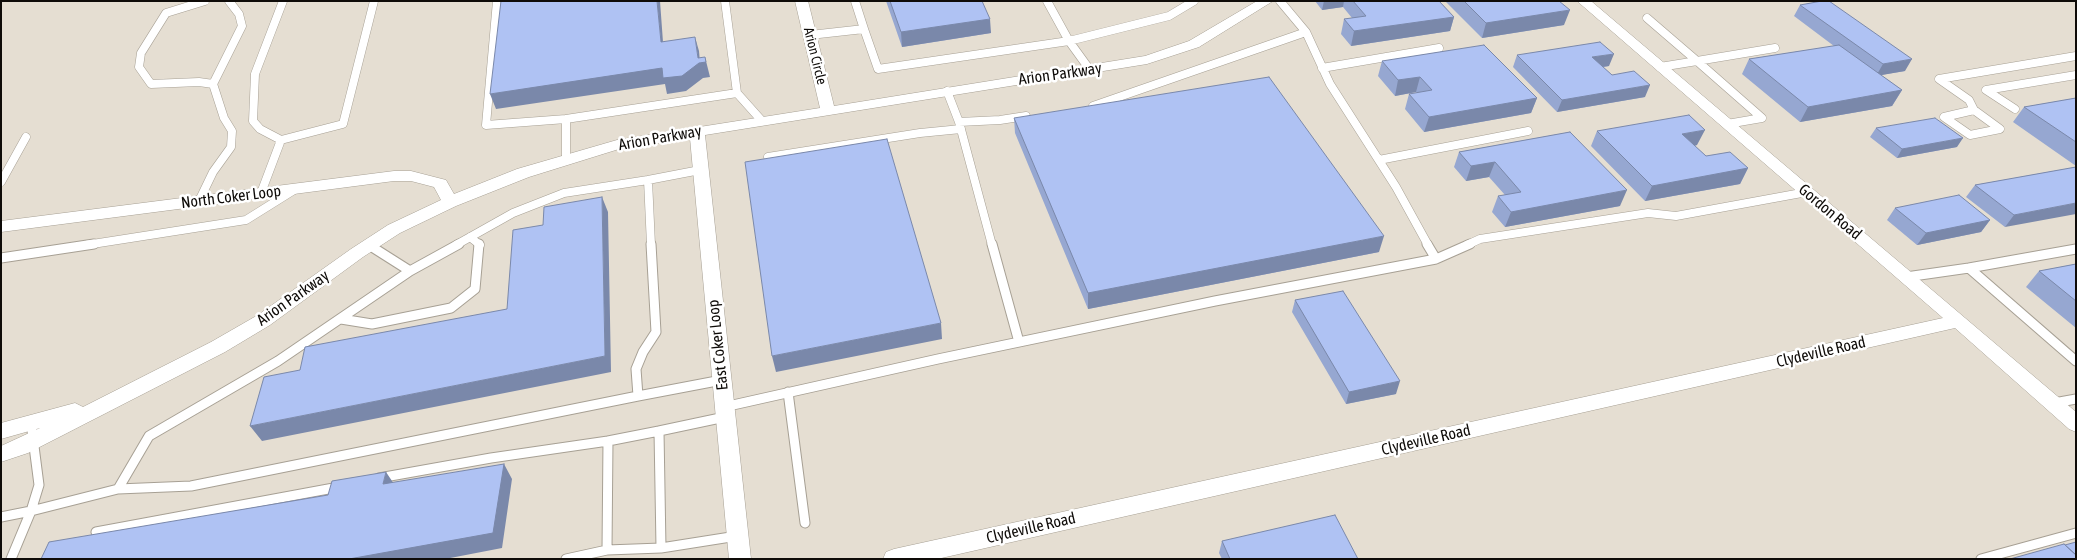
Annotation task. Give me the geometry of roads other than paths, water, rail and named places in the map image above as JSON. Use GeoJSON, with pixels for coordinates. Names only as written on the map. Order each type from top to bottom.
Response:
{"type":"FeatureCollection","features":[{"type":"Feature","properties":{"kind":"street","name":"Arion Circle"},"geometry":{"type":"LineString","coordinates":[[801,1],[828,110]]}},
{"type":"Feature","properties":{"kind":"street","name":"Arion Parkway"},"geometry":{"type":"LineString","coordinates":[[1,454],[32,432],[117,399],[218,347],[264,320],[394,229],[450,202],[523,172],[617,145],[1147,60],[1194,44],[1267,1]]}},
{"type":"Feature","properties":{"kind":"street","name":"Gordon Road"},"geometry":{"type":"LineString","coordinates":[[1583,1],[2076,424]]}},
{"type":"Feature","properties":{"kind":"street","name":"East Coker Loop"},"geometry":{"type":"LineString","coordinates":[[697,131],[740,559]]}},
{"type":"Feature","properties":{"kind":"street","name":"North Coker Loop"},"geometry":{"type":"LineString","coordinates":[[1,227],[394,176],[411,176],[440,184],[450,202]]}},
{"type":"Feature","properties":{"kind":"street","name":"Clydeville Road"},"geometry":{"type":"LineString","coordinates":[[894,559],[1958,321]]}},
{"type":"Feature","properties":{"kind":"street","name":"Arion Parkway"},"geometry":{"type":"LineString","coordinates":[[1,431],[32,432]]}},
{"type":"Feature","properties":{"kind":"lane"},"geometry":{"type":"LineString","coordinates":[[206,1],[166,12],[141,53],[139,68],[151,84],[199,82],[213,84]]}},
{"type":"Feature","properties":{"kind":"lane"},"geometry":{"type":"LineString","coordinates":[[199,201],[213,172],[231,147],[232,131],[224,118],[213,84],[242,26],[239,14],[229,1]]}},
{"type":"Feature","properties":{"kind":"lane"},"geometry":{"type":"LineString","coordinates":[[283,1],[255,74],[253,121],[260,128],[281,140],[343,124],[374,1]]}},
{"type":"Feature","properties":{"kind":"lane"},"geometry":{"type":"LineString","coordinates":[[497,1],[486,125],[566,119],[737,93]]}},
{"type":"Feature","properties":{"kind":"lane"},"geometry":{"type":"LineString","coordinates":[[725,1],[737,93],[762,121]]}},
{"type":"Feature","properties":{"kind":"lane"},"geometry":{"type":"LineString","coordinates":[[855,1],[878,69],[1069,41],[1169,16],[1194,1]]}},
{"type":"Feature","properties":{"kind":"lane"},"geometry":{"type":"LineString","coordinates":[[1047,1],[1069,41],[1090,70]]}},
{"type":"Feature","properties":{"kind":"lane"},"geometry":{"type":"LineString","coordinates":[[1280,1],[1306,32],[1330,84],[1396,187],[1436,259]]}},
{"type":"Feature","properties":{"kind":"lane"},"geometry":{"type":"LineString","coordinates":[[1647,18],[1762,118],[1726,124]]}},
{"type":"Feature","properties":{"kind":"lane"},"geometry":{"type":"LineString","coordinates":[[810,35],[864,29]]}},
{"type":"Feature","properties":{"kind":"lane"},"geometry":{"type":"LineString","coordinates":[[1082,108],[1100,105],[1306,32]]}},
{"type":"Feature","properties":{"kind":"lane"},"geometry":{"type":"LineString","coordinates":[[1322,68],[1439,48]]}},
{"type":"Feature","properties":{"kind":"lane"},"geometry":{"type":"LineString","coordinates":[[1660,67],[1775,48]]}},
{"type":"Feature","properties":{"kind":"lane"},"geometry":{"type":"LineString","coordinates":[[1974,110],[1944,117],[1970,135],[2000,129],[1974,110],[1969,100],[1939,79],[2076,56]]}},
{"type":"Feature","properties":{"kind":"lane"},"geometry":{"type":"LineString","coordinates":[[2015,109],[1986,90],[2076,75]]}},
{"type":"Feature","properties":{"kind":"lane"},"geometry":{"type":"LineString","coordinates":[[947,91],[960,126],[1019,342]]}},
{"type":"Feature","properties":{"kind":"lane"},"geometry":{"type":"LineString","coordinates":[[768,157],[1036,115]]}},
{"type":"Feature","properties":{"kind":"lane"},"geometry":{"type":"LineString","coordinates":[[566,119],[566,159]]}},
{"type":"Feature","properties":{"kind":"lane"},"geometry":{"type":"LineString","coordinates":[[1379,160],[1528,131]]}},
{"type":"Feature","properties":{"kind":"lane"},"geometry":{"type":"LineString","coordinates":[[1,182],[26,137]]}},
{"type":"Feature","properties":{"kind":"lane"},"geometry":{"type":"LineString","coordinates":[[261,193],[281,140]]}},
{"type":"Feature","properties":{"kind":"lane"},"geometry":{"type":"LineString","coordinates":[[118,489],[148,436],[278,361],[410,272],[513,213],[564,193],[700,170]]}},
{"type":"Feature","properties":{"kind":"lane"},"geometry":{"type":"LineString","coordinates":[[638,396],[636,369],[643,352],[656,332],[648,180]]}},
{"type":"Feature","properties":{"kind":"lane"},"geometry":{"type":"LineString","coordinates":[[1,258],[246,220],[295,189]]}},
{"type":"Feature","properties":{"kind":"lane"},"geometry":{"type":"LineString","coordinates":[[365,481],[491,458],[608,441],[659,431],[788,392],[1215,301],[1436,259],[1480,239],[1648,213],[1676,216],[1806,192]]}},
{"type":"Feature","properties":{"kind":"lane"},"geometry":{"type":"LineString","coordinates":[[341,319],[372,324],[450,308],[475,288],[480,244],[470,237]]}},
{"type":"Feature","properties":{"kind":"lane"},"geometry":{"type":"LineString","coordinates":[[369,245],[410,272]]}},
{"type":"Feature","properties":{"kind":"lane"},"geometry":{"type":"LineString","coordinates":[[1906,277],[2076,249]]}},
{"type":"Feature","properties":{"kind":"lane"},"geometry":{"type":"LineString","coordinates":[[1969,268],[2076,361]]}},
{"type":"Feature","properties":{"kind":"lane"},"geometry":{"type":"LineString","coordinates":[[1,517],[118,489],[191,486],[722,380]]}},
{"type":"Feature","properties":{"kind":"lane"},"geometry":{"type":"LineString","coordinates":[[788,392],[805,523]]}},
{"type":"Feature","properties":{"kind":"lane"},"geometry":{"type":"LineString","coordinates":[[2052,404],[2076,399]]}},
{"type":"Feature","properties":{"kind":"lane"},"geometry":{"type":"LineString","coordinates":[[659,431],[661,548]]}},
{"type":"Feature","properties":{"kind":"lane"},"geometry":{"type":"LineString","coordinates":[[11,559],[40,485],[32,432]]}},
{"type":"Feature","properties":{"kind":"lane"},"geometry":{"type":"LineString","coordinates":[[607,550],[608,441]]}},
{"type":"Feature","properties":{"kind":"lane"},"geometry":{"type":"LineString","coordinates":[[96,532],[346,485]]}},
{"type":"Feature","properties":{"kind":"lane"},"geometry":{"type":"LineString","coordinates":[[1981,559],[2076,533]]}},
{"type":"Feature","properties":{"kind":"lane"},"geometry":{"type":"LineString","coordinates":[[566,559],[607,550],[661,548],[738,536]]}}]}
